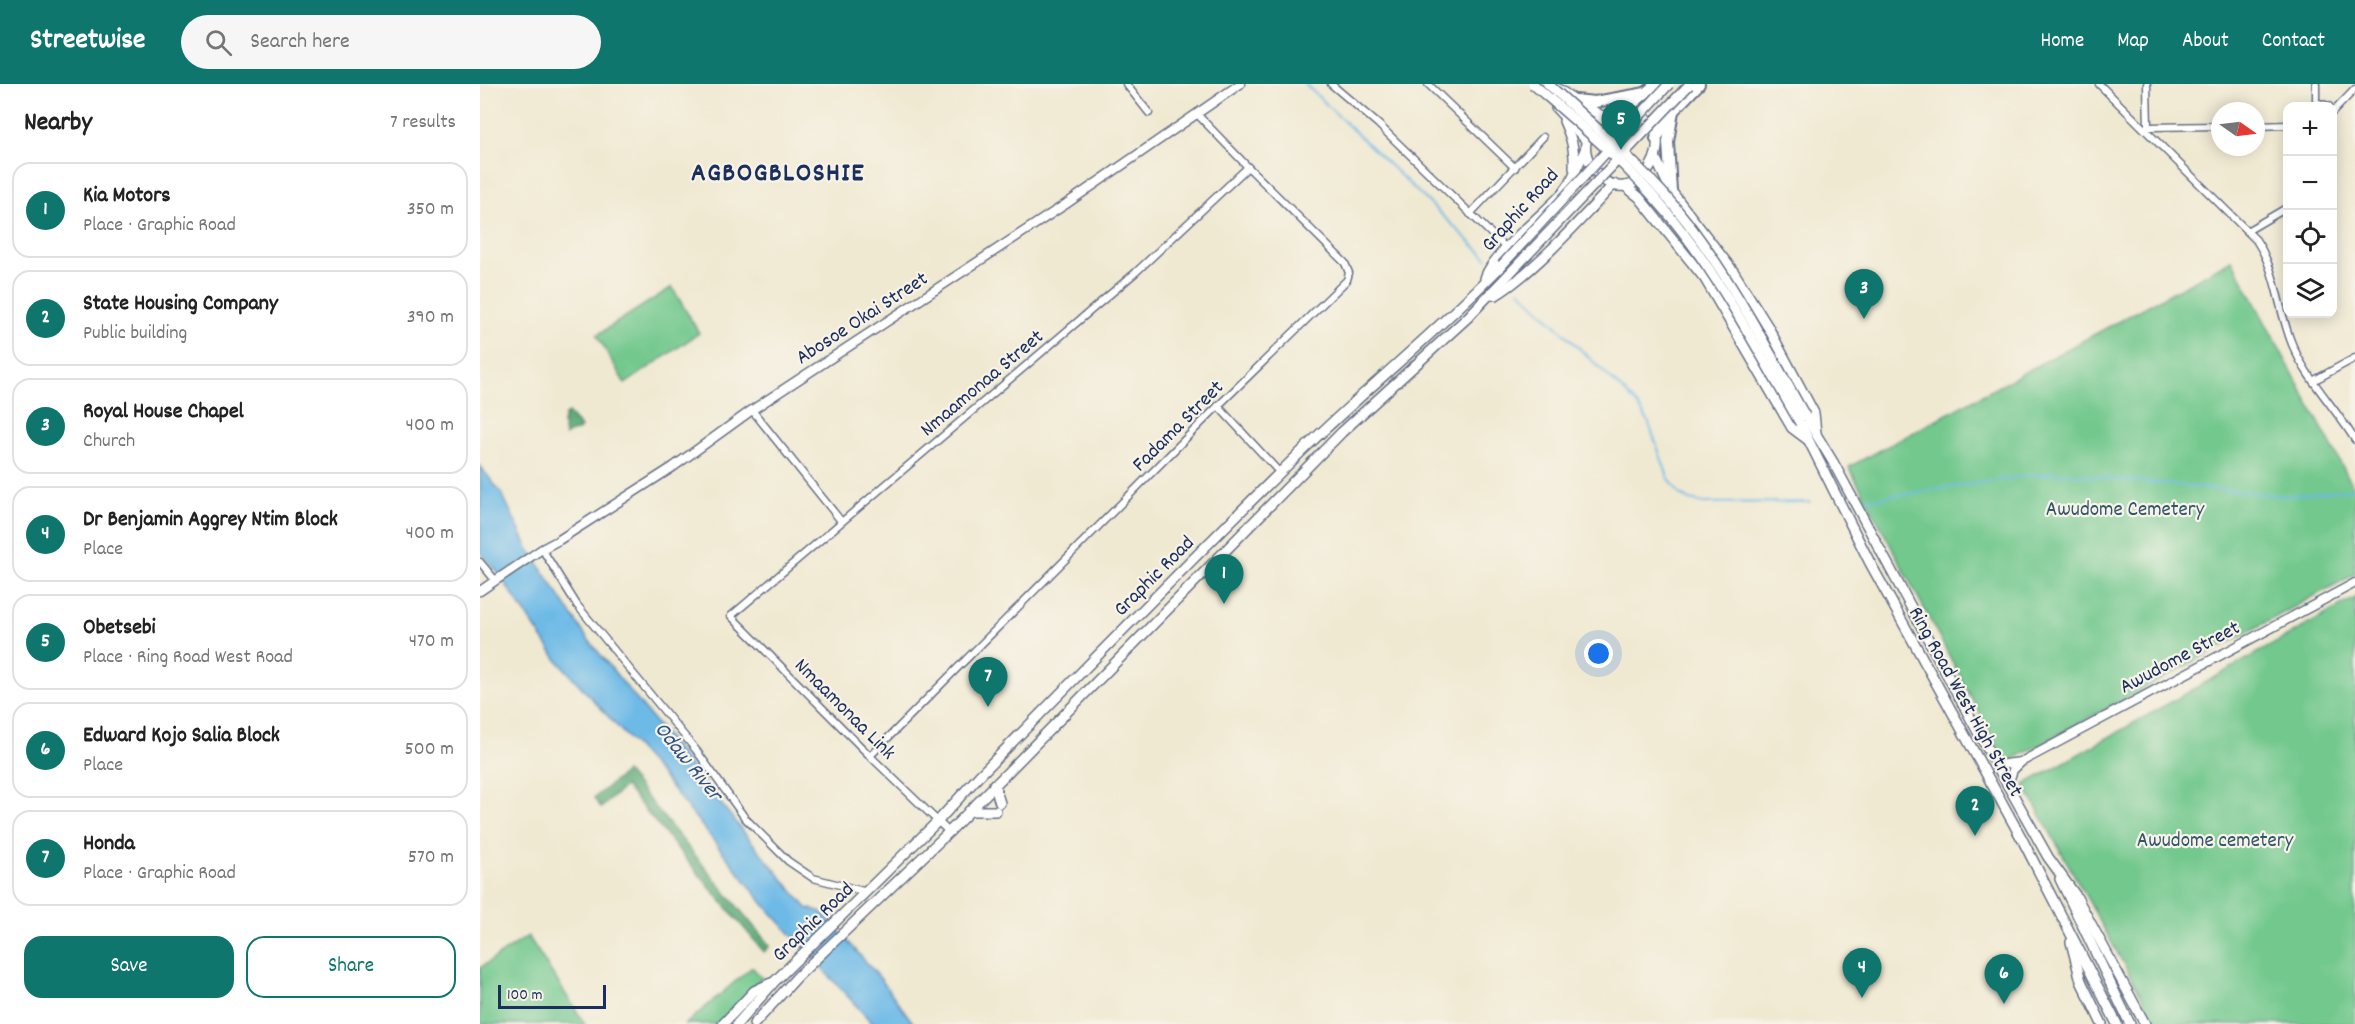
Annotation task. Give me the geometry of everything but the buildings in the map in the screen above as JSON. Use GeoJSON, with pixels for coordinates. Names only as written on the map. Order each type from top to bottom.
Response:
{"type":"FeatureCollection","features":[{"type":"Feature","properties":{"kind":"highway"},"geometry":{"type":"LineString","coordinates":[[1622,109],[1656,84]]}},
{"type":"Feature","properties":{"kind":"highway"},"geometry":{"type":"LineString","coordinates":[[1656,139],[1673,111],[1699,84]]}},
{"type":"Feature","properties":{"kind":"highway"},"geometry":{"type":"LineString","coordinates":[[1575,100],[1595,102],[1646,93]]}},
{"type":"Feature","properties":{"kind":"highway"},"geometry":{"type":"LineString","coordinates":[[1671,191],[1668,128],[1673,111]]}},
{"type":"Feature","properties":{"kind":"main road"},"geometry":{"type":"LineString","coordinates":[[1533,84],[1585,139]]}},
{"type":"Feature","properties":{"kind":"main road"},"geometry":{"type":"LineString","coordinates":[[1533,84],[1629,171],[1675,222],[1715,280],[1802,419]]}},
{"type":"Feature","properties":{"kind":"main road"},"geometry":{"type":"LineString","coordinates":[[1550,84],[1604,117]]}},
{"type":"Feature","properties":{"kind":"main road"},"geometry":{"type":"LineString","coordinates":[[1550,84],[1633,161],[1686,221],[1758,332],[1812,438]]}},
{"type":"Feature","properties":{"kind":"main road"},"geometry":{"type":"LineString","coordinates":[[1484,284],[1668,84]]}},
{"type":"Feature","properties":{"kind":"main road"},"geometry":{"type":"LineString","coordinates":[[1491,292],[1689,84]]}},
{"type":"Feature","properties":{"kind":"main road"},"geometry":{"type":"LineString","coordinates":[[1625,186],[1645,176],[1655,157],[1656,139],[1647,120],[1635,112],[1622,109],[1604,117],[1585,139],[1585,150],[1595,170],[1614,184],[1625,186],[1639,196],[1705,279],[1792,428],[1812,438]]}},
{"type":"Feature","properties":{"kind":"main road"},"geometry":{"type":"LineString","coordinates":[[1559,110],[1572,139],[1575,154],[1573,176]]}},
{"type":"Feature","properties":{"kind":"main road","name":"Graphic Road"},"geometry":{"type":"LineString","coordinates":[[737,1024],[775,981],[795,964],[939,820],[979,776],[1280,473],[1357,398],[1436,330],[1484,284],[1490,268],[1551,206],[1573,176],[1585,150]]}},
{"type":"Feature","properties":{"kind":"main road"},"geometry":{"type":"LineString","coordinates":[[1655,157],[1671,191],[1733,271],[1755,304],[1814,413],[1812,438]]}},
{"type":"Feature","properties":{"kind":"main road","name":"Graphic Road"},"geometry":{"type":"LineString","coordinates":[[755,1024],[771,1004],[969,811],[1342,432],[1467,318],[1491,292],[1496,295],[1543,256],[1614,184]]}},
{"type":"Feature","properties":{"kind":"main road","name":"Ring Road West High Street"},"geometry":{"type":"LineString","coordinates":[[1812,438],[1845,484],[1997,765],[2058,872],[2076,896],[2145,1024]]}},
{"type":"Feature","properties":{"kind":"main road","name":"Ring Road West High Street"},"geometry":{"type":"LineString","coordinates":[[1812,438],[1826,478],[1869,561],[2022,839],[2117,1024]]}},
{"type":"Feature","properties":{"kind":"main road"},"geometry":{"type":"LineString","coordinates":[[969,811],[998,807],[994,784]]}},
{"type":"Feature","properties":{"kind":"main road","name":"Ring Road West High Street"},"geometry":{"type":"LineString","coordinates":[[2058,872],[2069,900],[2130,1024]]}},
{"type":"Feature","properties":{"kind":"main road","name":"Ring Road West High Street"},"geometry":{"type":"LineString","coordinates":[[2067,928],[2081,981],[2103,1024]]}},
{"type":"Feature","properties":{"kind":"main road"},"geometry":{"type":"LineString","coordinates":[[723,1024],[754,991],[775,981]]}},
{"type":"Feature","properties":{"kind":"street"},"geometry":{"type":"LineString","coordinates":[[1126,84],[1149,113]]}},
{"type":"Feature","properties":{"kind":"street","name":"Abosoe Okai Street"},"geometry":{"type":"LineString","coordinates":[[480,591],[540,550],[674,467],[752,410],[1066,204],[1240,84]]}},
{"type":"Feature","properties":{"kind":"street"},"geometry":{"type":"LineString","coordinates":[[1331,84],[1378,124],[1507,249]]}},
{"type":"Feature","properties":{"kind":"street"},"geometry":{"type":"LineString","coordinates":[[1428,84],[1515,168]]}},
{"type":"Feature","properties":{"kind":"street"},"geometry":{"type":"LineString","coordinates":[[2099,84],[2247,231],[2261,248],[2271,271],[2290,341],[2313,381],[2355,440]]}},
{"type":"Feature","properties":{"kind":"street"},"geometry":{"type":"LineString","coordinates":[[2147,84],[2147,130]]}},
{"type":"Feature","properties":{"kind":"street"},"geometry":{"type":"LineString","coordinates":[[2316,84],[2316,102]]}},
{"type":"Feature","properties":{"kind":"street"},"geometry":{"type":"LineString","coordinates":[[2337,104],[2355,89]]}},
{"type":"Feature","properties":{"kind":"street","name":"Fadama Street"},"geometry":{"type":"LineString","coordinates":[[870,756],[1218,406],[1345,284],[1349,273],[1345,262],[1197,114]]}},
{"type":"Feature","properties":{"kind":"street"},"geometry":{"type":"LineString","coordinates":[[2265,126],[2283,125]]}},
{"type":"Feature","properties":{"kind":"street"},"geometry":{"type":"LineString","coordinates":[[2147,130],[2211,126]]}},
{"type":"Feature","properties":{"kind":"street"},"geometry":{"type":"LineString","coordinates":[[1470,214],[1543,137]]}},
{"type":"Feature","properties":{"kind":"street","name":"Nmaamonaa Street"},"geometry":{"type":"LineString","coordinates":[[731,616],[1135,273],[1248,167]]}},
{"type":"Feature","properties":{"kind":"street"},"geometry":{"type":"LineString","coordinates":[[2247,231],[2283,210]]}},
{"type":"Feature","properties":{"kind":"street"},"geometry":{"type":"LineString","coordinates":[[2313,381],[2355,358]]}},
{"type":"Feature","properties":{"kind":"street"},"geometry":{"type":"LineString","coordinates":[[1218,406],[1280,473]]}},
{"type":"Feature","properties":{"kind":"street"},"geometry":{"type":"LineString","coordinates":[[752,410],[841,521]]}},
{"type":"Feature","properties":{"kind":"street"},"geometry":{"type":"LineString","coordinates":[[540,550],[577,605],[696,750],[745,818],[788,861],[813,878],[867,892]]}},
{"type":"Feature","properties":{"kind":"street"},"geometry":{"type":"LineString","coordinates":[[480,562],[498,578]]}},
{"type":"Feature","properties":{"kind":"street","name":"Awudome Street"},"geometry":{"type":"LineString","coordinates":[[1997,765],[2021,762],[2355,583]]}},
{"type":"Feature","properties":{"kind":"street","name":"Nmaamonaa Link"},"geometry":{"type":"LineString","coordinates":[[731,616],[870,756],[949,831]]}},
{"type":"Feature","properties":{"kind":"street"},"geometry":{"type":"LineString","coordinates":[[2008,784],[2013,770],[2021,762]]}},
{"type":"Feature","properties":{"kind":"green space","name":"Awudome Cemetery"},"geometry":{"type":"Polygon","coordinates":[[[2232,260],[2355,490],[2355,574],[2006,763],[1849,467],[2232,260]]]}},
{"type":"Feature","properties":{"kind":"green space"},"geometry":{"type":"Polygon","coordinates":[[[672,287],[699,333],[625,384],[597,335],[672,287]]]}},
{"type":"Feature","properties":{"kind":"green space"},"geometry":{"type":"Polygon","coordinates":[[[568,413],[581,427],[578,431],[565,436],[563,423],[568,413]]]}},
{"type":"Feature","properties":{"kind":"green space","name":"Awudome cemetery"},"geometry":{"type":"Polygon","coordinates":[[[2355,598],[2355,1024],[2157,1024],[2024,785],[2355,598]]]}},
{"type":"Feature","properties":{"kind":"green space"},"geometry":{"type":"Polygon","coordinates":[[[626,772],[770,946],[764,952],[625,786],[601,808],[594,798],[626,772]]]}},
{"type":"Feature","properties":{"kind":"green space"},"geometry":{"type":"Polygon","coordinates":[[[528,936],[585,1024],[480,1024],[480,968],[528,936]]]}},
{"type":"Feature","properties":{"kind":"green space"},"geometry":{"type":"Polygon","coordinates":[[[752,967],[762,978],[719,1024],[686,1024],[752,967]]]}},
{"type":"Feature","properties":{"kind":"water"},"geometry":{"type":"Polygon","coordinates":[[[480,466],[502,494],[528,548],[587,638],[807,908],[822,912],[880,978],[914,1024],[873,1024],[767,908],[664,778],[557,660],[496,570],[480,553],[480,466]]]}},
{"type":"Feature","properties":{"kind":"waterway"},"geometry":{"type":"LineString","coordinates":[[1305,84],[1487,258]]}},
{"type":"Feature","properties":{"kind":"waterway"},"geometry":{"type":"LineString","coordinates":[[1519,290],[1636,403],[1648,421],[1668,477],[1680,495],[1704,503],[1810,502]]}},
{"type":"Feature","properties":{"kind":"waterway"},"geometry":{"type":"LineString","coordinates":[[1865,500],[2057,473],[2284,496],[2355,489]]}},
{"type":"Feature","properties":{"kind":"place","name":"Obetsebi"},"geometry":{"type":"Point","coordinates":[1621,150]}},
{"type":"Feature","properties":{"kind":"place","name":"Royal House Chapel"},"geometry":{"type":"Point","coordinates":[1864,319]}},
{"type":"Feature","properties":{"kind":"place","name":"Kia Motors"},"geometry":{"type":"Point","coordinates":[1224,604]}},
{"type":"Feature","properties":{"kind":"place","name":"Honda"},"geometry":{"type":"Point","coordinates":[988,707]}},
{"type":"Feature","properties":{"kind":"place","name":"State Housing Company"},"geometry":{"type":"Point","coordinates":[1975,836]}},
{"type":"Feature","properties":{"kind":"place","name":"Dr Benjamin Aggrey Ntim Block"},"geometry":{"type":"Point","coordinates":[1862,998]}},
{"type":"Feature","properties":{"kind":"place","name":"Edward Kojo Salia Block"},"geometry":{"type":"Point","coordinates":[2004,1004]}},
{"type":"Feature","properties":{"kind":"district","name":"AGBOGBLOSHIE"},"geometry":{"type":"Point","coordinates":[778,171]}},
{"type":"Feature","properties":{"kind":"water label","name":"Odaw River"},"geometry":{"type":"Point","coordinates":[690,760]}}]}
